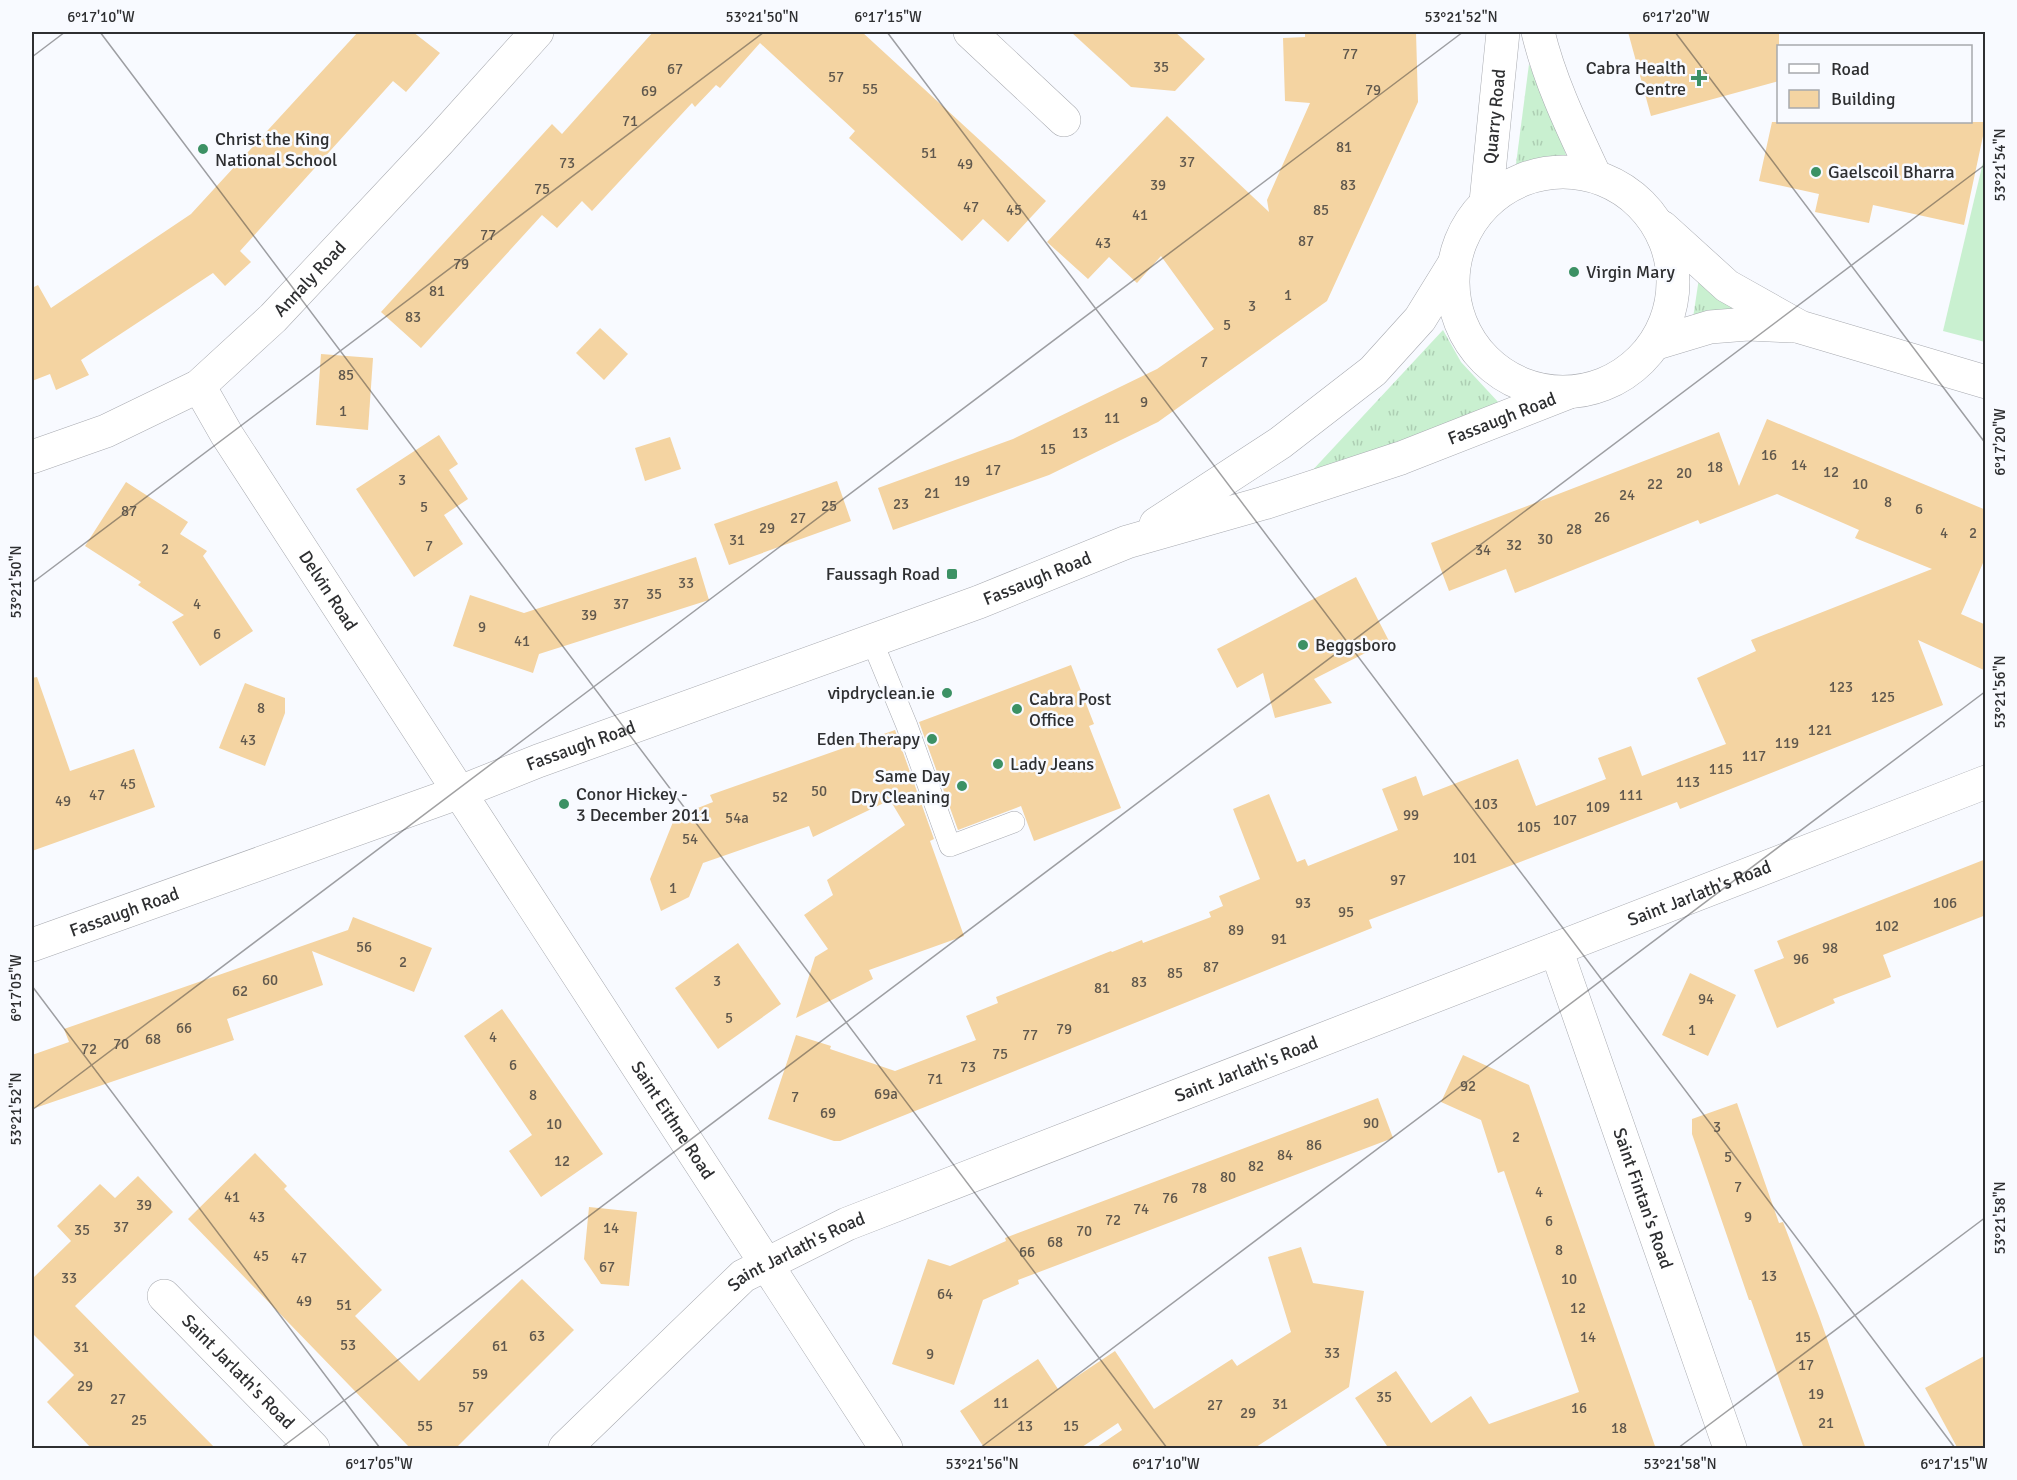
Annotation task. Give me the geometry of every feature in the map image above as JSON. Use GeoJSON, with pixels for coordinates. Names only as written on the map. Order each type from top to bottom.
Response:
{"type":"FeatureCollection","features":[{"type":"Feature","properties":{"kind":"street","name":"Annaly Road"},"geometry":{"type":"LineString","coordinates":[[32,457],[106,431],[199,386],[273,318],[439,141],[537,32]]}},
{"type":"Feature","properties":{"kind":"street"},"geometry":{"type":"LineString","coordinates":[[970,32],[1064,120]]}},
{"type":"Feature","properties":{"kind":"street","name":"Quarry Road"},"geometry":{"type":"LineString","coordinates":[[1486,202],[1503,32]]}},
{"type":"Feature","properties":{"kind":"street"},"geometry":{"type":"LineString","coordinates":[[1538,32],[1563,107],[1595,176]]}},
{"type":"Feature","properties":{"kind":"street"},"geometry":{"type":"LineString","coordinates":[[1658,224],[1671,253],[1674,283],[1670,314],[1657,343],[1641,362],[1621,377],[1594,388],[1567,393],[1533,389],[1502,375],[1477,352],[1461,325],[1453,295],[1454,264],[1462,236],[1477,211],[1510,185],[1537,174],[1566,171],[1595,176],[1620,187],[1641,203],[1658,224],[1727,286],[1800,327],[1986,382]]}},
{"type":"Feature","properties":{"kind":"street","name":"Fassaugh Road"},"geometry":{"type":"LineString","coordinates":[[1127,542],[1280,443],[1373,371],[1420,319],[1454,264]]}},
{"type":"Feature","properties":{"kind":"street"},"geometry":{"type":"LineString","coordinates":[[1657,343],[1710,327],[1748,324],[1800,327]]}},
{"type":"Feature","properties":{"kind":"street","name":"Delvin Road"},"geometry":{"type":"LineString","coordinates":[[199,386],[227,435],[460,792]]}},
{"type":"Feature","properties":{"kind":"street","name":"Fassaugh Road"},"geometry":{"type":"LineString","coordinates":[[32,945],[460,792],[557,754],[979,602],[1127,542],[1264,503],[1401,458],[1567,393]]}},
{"type":"Feature","properties":{"kind":"street","name":"Saint Jarlath's Road"},"geometry":{"type":"LineString","coordinates":[[565,1449],[743,1276],[847,1224],[1986,782]]}},
{"type":"Feature","properties":{"kind":"street","name":"Saint Eithne Road"},"geometry":{"type":"LineString","coordinates":[[460,792],[886,1449]]}},
{"type":"Feature","properties":{"kind":"street","name":"Saint Fintan's Road"},"geometry":{"type":"LineString","coordinates":[[1556,949],[1730,1449]]}},
{"type":"Feature","properties":{"kind":"street","name":"Saint Jarlath's Road"},"geometry":{"type":"LineString","coordinates":[[164,1296],[313,1449]]}},
{"type":"Feature","properties":{"kind":"lane"},"geometry":{"type":"LineString","coordinates":[[872,641],[907,726],[950,846],[1014,822]]}},
{"type":"Feature","properties":{"kind":"green space"},"geometry":{"type":"Polygon","coordinates":[[[1529,64],[1557,128],[1567,158],[1516,164],[1529,64]]]}},
{"type":"Feature","properties":{"kind":"green space"},"geometry":{"type":"Polygon","coordinates":[[[1985,154],[1985,342],[1943,331],[1985,154]]]}},
{"type":"Feature","properties":{"kind":"green space"},"geometry":{"type":"Polygon","coordinates":[[[1699,278],[1757,316],[1693,318],[1699,278]]]}},
{"type":"Feature","properties":{"kind":"green space"},"geometry":{"type":"Polygon","coordinates":[[[1443,330],[1461,362],[1500,404],[1309,474],[1443,330]]]}},
{"type":"Feature","properties":{"kind":"building"},"geometry":{"type":"Polygon","coordinates":[[[358,32],[413,32],[440,53],[406,92],[393,81],[240,251],[251,262],[225,286],[213,273],[81,360],[89,375],[56,390],[50,374],[32,381],[32,288],[38,285],[51,308],[191,214],[358,32]]]}},
{"type":"Feature","properties":{"kind":"building"},"geometry":{"type":"Polygon","coordinates":[[[653,32],[862,32],[1046,201],[1008,242],[983,219],[962,241],[849,138],[855,131],[760,43],[720,88],[716,85],[695,107],[692,103],[592,211],[582,201],[557,228],[542,215],[421,348],[381,312],[552,124],[562,134],[653,32]]]}},
{"type":"Feature","properties":{"kind":"building"},"geometry":{"type":"Polygon","coordinates":[[[1071,32],[1175,32],[1205,59],[1175,91],[1131,87],[1071,32]]]}},
{"type":"Feature","properties":{"kind":"building"},"geometry":{"type":"Polygon","coordinates":[[[1305,32],[1416,32],[1418,102],[1327,301],[1158,422],[1049,475],[893,530],[878,488],[1013,439],[1157,369],[1214,329],[1161,256],[1137,283],[1109,257],[1088,279],[1047,242],[1167,116],[1269,212],[1267,200],[1310,103],[1285,101],[1283,38],[1305,37],[1305,32]]]}},
{"type":"Feature","properties":{"kind":"building","name":"Cabra Health Centre"},"geometry":{"type":"Polygon","coordinates":[[[1628,32],[1779,32],[1777,82],[1651,116],[1628,32]]]}},
{"type":"Feature","properties":{"kind":"building"},"geometry":{"type":"Polygon","coordinates":[[[1772,122],[1986,122],[1964,225],[1873,205],[1869,223],[1815,212],[1819,194],[1759,181],[1772,122]]]}},
{"type":"Feature","properties":{"kind":"building"},"geometry":{"type":"Polygon","coordinates":[[[600,328],[628,354],[604,380],[576,353],[600,328]]]}},
{"type":"Feature","properties":{"kind":"building"},"geometry":{"type":"Polygon","coordinates":[[[321,354],[373,358],[368,430],[316,425],[321,354]]]}},
{"type":"Feature","properties":{"kind":"building"},"geometry":{"type":"Polygon","coordinates":[[[1767,419],[1986,510],[1986,556],[1961,614],[1986,625],[1986,671],[1918,640],[1943,705],[1680,809],[1677,802],[1369,920],[1372,928],[840,1141],[768,1119],[796,1035],[895,1071],[976,1040],[966,1016],[998,1003],[996,997],[1111,951],[1142,940],[1143,943],[1211,917],[1209,912],[1223,906],[1219,896],[1260,879],[1233,809],[1269,794],[1297,862],[1305,859],[1308,866],[1398,830],[1382,789],[1416,776],[1423,796],[1518,759],[1536,806],[1606,779],[1598,758],[1631,746],[1642,776],[1726,744],[1697,678],[1756,651],[1751,640],[1932,569],[1855,538],[1859,530],[1777,494],[1700,524],[1698,520],[1515,593],[1506,569],[1449,591],[1431,543],[1719,432],[1739,486],[1767,419]]]}},
{"type":"Feature","properties":{"kind":"building"},"geometry":{"type":"Polygon","coordinates":[[[439,435],[458,464],[449,470],[468,499],[444,515],[463,544],[414,577],[356,489],[439,435]]]}},
{"type":"Feature","properties":{"kind":"building"},"geometry":{"type":"Polygon","coordinates":[[[670,437],[681,469],[645,481],[635,448],[670,437]]]}},
{"type":"Feature","properties":{"kind":"building"},"geometry":{"type":"Polygon","coordinates":[[[837,481],[851,521],[729,565],[714,524],[837,481]]]}},
{"type":"Feature","properties":{"kind":"building"},"geometry":{"type":"Polygon","coordinates":[[[126,482],[188,522],[180,534],[207,551],[203,556],[253,631],[200,666],[172,622],[184,615],[138,585],[141,582],[85,546],[126,482]]]}},
{"type":"Feature","properties":{"kind":"building"},"geometry":{"type":"Polygon","coordinates":[[[696,557],[709,600],[539,654],[533,673],[453,646],[470,595],[524,613],[696,557]]]}},
{"type":"Feature","properties":{"kind":"building","name":"Beggsboro"},"geometry":{"type":"Polygon","coordinates":[[[1356,577],[1389,641],[1314,679],[1332,703],[1275,718],[1263,673],[1237,688],[1217,649],[1356,577]]]}},
{"type":"Feature","properties":{"kind":"building"},"geometry":{"type":"Polygon","coordinates":[[[1071,665],[1094,724],[1089,726],[1121,808],[1034,841],[1021,806],[958,830],[919,722],[1071,665]]]}},
{"type":"Feature","properties":{"kind":"building"},"geometry":{"type":"Polygon","coordinates":[[[37,677],[70,771],[134,749],[155,807],[32,851],[32,678],[37,677]]]}},
{"type":"Feature","properties":{"kind":"building"},"geometry":{"type":"Polygon","coordinates":[[[245,683],[285,698],[285,713],[265,766],[219,748],[245,683]]]}},
{"type":"Feature","properties":{"kind":"building"},"geometry":{"type":"Polygon","coordinates":[[[895,730],[934,839],[930,841],[964,936],[869,970],[873,979],[796,1018],[815,957],[828,949],[804,915],[833,895],[827,880],[905,825],[890,800],[813,837],[809,826],[703,863],[689,897],[661,911],[650,879],[675,817],[713,802],[710,795],[895,730]]]}},
{"type":"Feature","properties":{"kind":"building"},"geometry":{"type":"Polygon","coordinates":[[[1986,859],[1986,915],[1883,955],[1891,977],[1833,999],[1835,1003],[1777,1028],[1754,970],[1784,958],[1777,941],[1986,859]]]}},
{"type":"Feature","properties":{"kind":"building"},"geometry":{"type":"Polygon","coordinates":[[[353,917],[432,948],[414,992],[312,951],[323,985],[227,1019],[234,1040],[32,1109],[32,1055],[69,1042],[64,1029],[348,930],[353,917]]]}},
{"type":"Feature","properties":{"kind":"building"},"geometry":{"type":"Polygon","coordinates":[[[738,943],[781,1004],[718,1049],[675,988],[738,943]]]}},
{"type":"Feature","properties":{"kind":"building"},"geometry":{"type":"Polygon","coordinates":[[[1690,973],[1736,995],[1708,1056],[1662,1035],[1690,973]]]}},
{"type":"Feature","properties":{"kind":"building"},"geometry":{"type":"Polygon","coordinates":[[[502,1009],[603,1154],[541,1197],[509,1151],[532,1135],[464,1036],[502,1009]]]}},
{"type":"Feature","properties":{"kind":"building"},"geometry":{"type":"Polygon","coordinates":[[[1463,1055],[1529,1085],[1656,1449],[1389,1449],[1355,1398],[1396,1371],[1431,1423],[1471,1396],[1489,1424],[1579,1392],[1504,1171],[1498,1173],[1481,1120],[1441,1102],[1463,1055]]]}},
{"type":"Feature","properties":{"kind":"building"},"geometry":{"type":"Polygon","coordinates":[[[1378,1098],[1393,1138],[1018,1280],[1019,1284],[983,1300],[954,1385],[892,1364],[928,1259],[950,1266],[1006,1241],[1005,1238],[1378,1098]]]}},
{"type":"Feature","properties":{"kind":"building"},"geometry":{"type":"Polygon","coordinates":[[[1737,1103],[1779,1223],[1783,1222],[1866,1449],[1804,1449],[1751,1300],[1749,1300],[1692,1134],[1692,1119],[1737,1103]]]}},
{"type":"Feature","properties":{"kind":"building"},"geometry":{"type":"Polygon","coordinates":[[[255,1153],[287,1186],[284,1189],[382,1290],[355,1316],[419,1381],[522,1279],[574,1330],[455,1449],[411,1449],[188,1219],[255,1153]]]}},
{"type":"Feature","properties":{"kind":"building"},"geometry":{"type":"Polygon","coordinates":[[[138,1176],[173,1212],[75,1306],[216,1449],[92,1449],[47,1402],[74,1375],[32,1333],[32,1279],[71,1241],[57,1226],[100,1184],[115,1198],[138,1176]]]}},
{"type":"Feature","properties":{"kind":"building"},"geometry":{"type":"Polygon","coordinates":[[[589,1207],[637,1212],[629,1286],[601,1284],[584,1259],[589,1207]]]}},
{"type":"Feature","properties":{"kind":"building"},"geometry":{"type":"Polygon","coordinates":[[[1301,1247],[1313,1283],[1364,1291],[1349,1387],[1253,1449],[1094,1449],[1122,1430],[1118,1423],[1079,1449],[985,1449],[960,1411],[1038,1359],[1058,1389],[1115,1351],[1154,1409],[1232,1359],[1237,1366],[1291,1332],[1268,1257],[1301,1247]]]}},
{"type":"Feature","properties":{"kind":"building"},"geometry":{"type":"Polygon","coordinates":[[[1986,1355],[1986,1449],[1958,1449],[1925,1388],[1986,1355]]]}},
{"type":"Feature","properties":{"kind":"place","name":"Cabra Health Centre"},"geometry":{"type":"Point","coordinates":[1699,78]}},
{"type":"Feature","properties":{"kind":"place","name":"Christ the King National School"},"geometry":{"type":"Point","coordinates":[203,149]}},
{"type":"Feature","properties":{"kind":"place","name":"Gaelscoil Bharra"},"geometry":{"type":"Point","coordinates":[1816,172]}},
{"type":"Feature","properties":{"kind":"place","name":"Virgin Mary"},"geometry":{"type":"Point","coordinates":[1574,272]}},
{"type":"Feature","properties":{"kind":"place","name":"Faussagh Road"},"geometry":{"type":"Point","coordinates":[952,574]}},
{"type":"Feature","properties":{"kind":"place","name":"Beggsboro"},"geometry":{"type":"Point","coordinates":[1303,645]}},
{"type":"Feature","properties":{"kind":"place","name":"vipdryclean.ie"},"geometry":{"type":"Point","coordinates":[947,693]}},
{"type":"Feature","properties":{"kind":"place","name":"Cabra Post Office"},"geometry":{"type":"Point","coordinates":[1017,709]}},
{"type":"Feature","properties":{"kind":"place","name":"Eden Therapy"},"geometry":{"type":"Point","coordinates":[932,739]}},
{"type":"Feature","properties":{"kind":"place","name":"Lady Jeans"},"geometry":{"type":"Point","coordinates":[998,764]}},
{"type":"Feature","properties":{"kind":"place","name":"Same Day Dry Cleaning"},"geometry":{"type":"Point","coordinates":[962,786]}},
{"type":"Feature","properties":{"kind":"place","name":"Conor Hickey - 3 December 2011"},"geometry":{"type":"Point","coordinates":[564,804]}}]}
